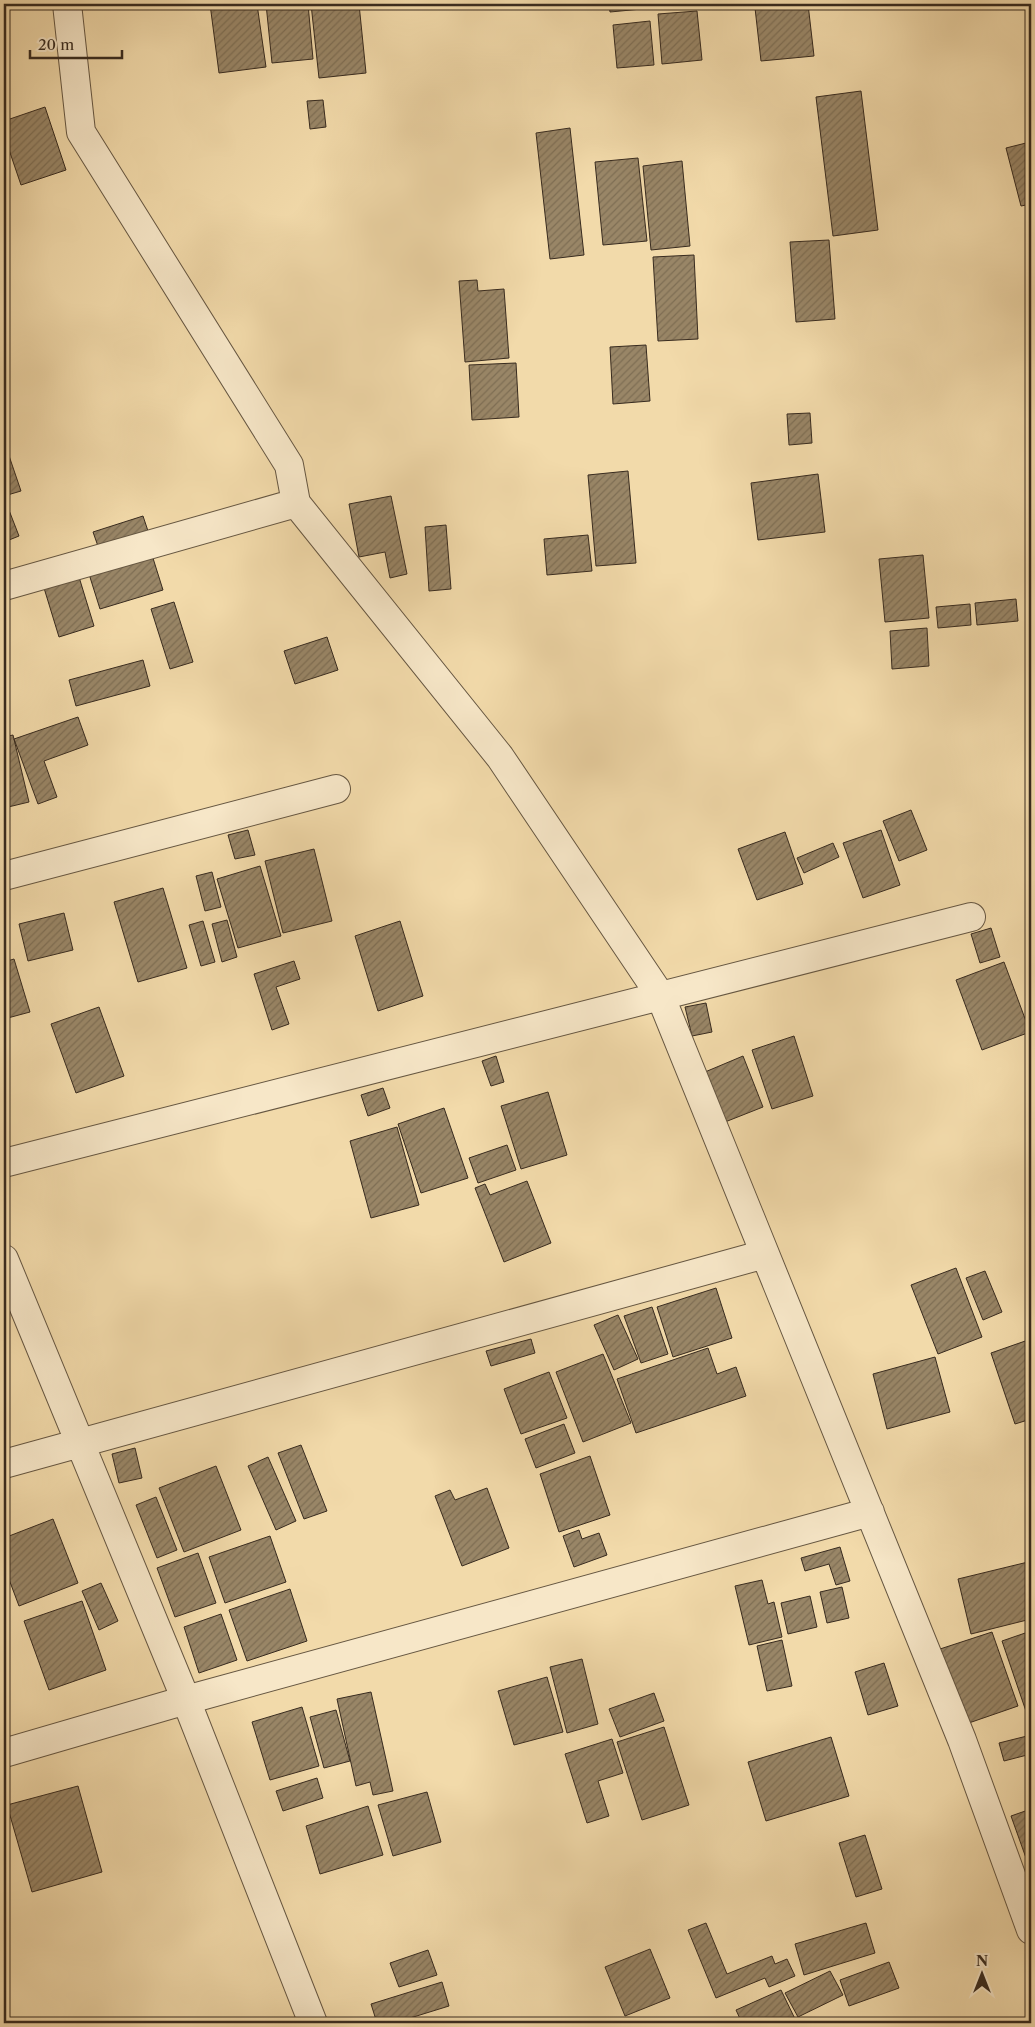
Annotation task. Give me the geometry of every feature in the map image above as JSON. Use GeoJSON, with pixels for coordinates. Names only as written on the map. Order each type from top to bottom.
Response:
{"type":"FeatureCollection","features":[{"type":"Feature","properties":{"kind":"street"},"geometry":{"type":"LineString","coordinates":[[67,4],[81,132],[289,465],[296,503],[500,757],[660,995],[962,1740],[1031,1930]]}},
{"type":"Feature","properties":{"kind":"street"},"geometry":{"type":"LineString","coordinates":[[4,586],[296,503]]}},
{"type":"Feature","properties":{"kind":"street"},"geometry":{"type":"LineString","coordinates":[[4,876],[336,789]]}},
{"type":"Feature","properties":{"kind":"street"},"geometry":{"type":"LineString","coordinates":[[4,1163],[971,917]]}},
{"type":"Feature","properties":{"kind":"street"},"geometry":{"type":"LineString","coordinates":[[4,1464],[765,1254]]}},
{"type":"Feature","properties":{"kind":"street"},"geometry":{"type":"LineString","coordinates":[[4,1259],[186,1700],[313,2023]]}},
{"type":"Feature","properties":{"kind":"street"},"geometry":{"type":"LineString","coordinates":[[4,1753],[186,1700],[870,1512]]}},
{"type":"Feature","properties":{"kind":"building"},"geometry":{"type":"Polygon","coordinates":[[[210,4],[257,4],[266,67],[219,73],[210,4]]]}},
{"type":"Feature","properties":{"kind":"building"},"geometry":{"type":"Polygon","coordinates":[[[266,4],[308,4],[313,59],[272,63],[266,4]]]}},
{"type":"Feature","properties":{"kind":"building"},"geometry":{"type":"Polygon","coordinates":[[[311,4],[359,4],[366,73],[319,78],[311,4]]]}},
{"type":"Feature","properties":{"kind":"building"},"geometry":{"type":"Polygon","coordinates":[[[609,4],[651,4],[652,8],[610,12],[609,4]]]}},
{"type":"Feature","properties":{"kind":"building"},"geometry":{"type":"Polygon","coordinates":[[[808,4],[814,56],[761,61],[755,8],[808,4]]]}},
{"type":"Feature","properties":{"kind":"building"},"geometry":{"type":"Polygon","coordinates":[[[697,11],[702,60],[662,64],[658,14],[697,11]]]}},
{"type":"Feature","properties":{"kind":"building"},"geometry":{"type":"Polygon","coordinates":[[[650,21],[654,65],[617,68],[613,25],[650,21]]]}},
{"type":"Feature","properties":{"kind":"building"},"geometry":{"type":"Polygon","coordinates":[[[861,91],[878,230],[833,236],[816,97],[861,91]]]}},
{"type":"Feature","properties":{"kind":"building"},"geometry":{"type":"Polygon","coordinates":[[[323,100],[326,127],[310,129],[307,101],[323,100]]]}},
{"type":"Feature","properties":{"kind":"building"},"geometry":{"type":"Polygon","coordinates":[[[45,107],[66,170],[21,185],[4,135],[4,121],[45,107]]]}},
{"type":"Feature","properties":{"kind":"building"},"geometry":{"type":"Polygon","coordinates":[[[570,128],[584,255],[550,259],[536,133],[570,128]]]}},
{"type":"Feature","properties":{"kind":"building"},"geometry":{"type":"Polygon","coordinates":[[[1026,143],[1031,162],[1031,204],[1021,206],[1006,148],[1026,143]]]}},
{"type":"Feature","properties":{"kind":"building"},"geometry":{"type":"Polygon","coordinates":[[[638,158],[647,241],[603,245],[595,162],[638,158]]]}},
{"type":"Feature","properties":{"kind":"building"},"geometry":{"type":"Polygon","coordinates":[[[682,161],[690,246],[651,250],[643,166],[682,161]]]}},
{"type":"Feature","properties":{"kind":"building"},"geometry":{"type":"Polygon","coordinates":[[[829,240],[835,319],[796,322],[790,242],[829,240]]]}},
{"type":"Feature","properties":{"kind":"building"},"geometry":{"type":"Polygon","coordinates":[[[694,255],[698,339],[658,341],[653,257],[694,255]]]}},
{"type":"Feature","properties":{"kind":"building"},"geometry":{"type":"Polygon","coordinates":[[[477,280],[478,291],[504,289],[509,358],[465,362],[459,281],[477,280]]]}},
{"type":"Feature","properties":{"kind":"building"},"geometry":{"type":"Polygon","coordinates":[[[646,345],[650,401],[613,404],[610,347],[646,345]]]}},
{"type":"Feature","properties":{"kind":"building"},"geometry":{"type":"Polygon","coordinates":[[[516,363],[519,417],[472,420],[469,365],[516,363]]]}},
{"type":"Feature","properties":{"kind":"building"},"geometry":{"type":"Polygon","coordinates":[[[810,413],[812,443],[789,445],[787,414],[810,413]]]}},
{"type":"Feature","properties":{"kind":"building"},"geometry":{"type":"Polygon","coordinates":[[[4,441],[21,491],[4,496],[4,441]]]}},
{"type":"Feature","properties":{"kind":"building"},"geometry":{"type":"Polygon","coordinates":[[[628,471],[636,563],[596,566],[588,475],[628,471]]]}},
{"type":"Feature","properties":{"kind":"building"},"geometry":{"type":"Polygon","coordinates":[[[818,474],[825,532],[758,540],[751,483],[818,474]]]}},
{"type":"Feature","properties":{"kind":"building"},"geometry":{"type":"Polygon","coordinates":[[[391,496],[407,574],[390,578],[385,552],[359,557],[349,504],[391,496]]]}},
{"type":"Feature","properties":{"kind":"building"},"geometry":{"type":"Polygon","coordinates":[[[7,505],[19,536],[4,542],[4,506],[7,505]]]}},
{"type":"Feature","properties":{"kind":"building"},"geometry":{"type":"Polygon","coordinates":[[[143,516],[149,534],[99,549],[93,532],[143,516]]]}},
{"type":"Feature","properties":{"kind":"building"},"geometry":{"type":"Polygon","coordinates":[[[446,525],[451,589],[429,591],[425,527],[446,525]]]}},
{"type":"Feature","properties":{"kind":"building"},"geometry":{"type":"Polygon","coordinates":[[[588,535],[592,571],[547,575],[544,539],[588,535]]]}},
{"type":"Feature","properties":{"kind":"building"},"geometry":{"type":"Polygon","coordinates":[[[152,555],[163,590],[100,609],[89,574],[152,555]]]}},
{"type":"Feature","properties":{"kind":"building"},"geometry":{"type":"Polygon","coordinates":[[[923,555],[929,618],[885,622],[879,559],[923,555]]]}},
{"type":"Feature","properties":{"kind":"building"},"geometry":{"type":"Polygon","coordinates":[[[79,577],[94,626],[59,637],[44,588],[79,577]]]}},
{"type":"Feature","properties":{"kind":"building"},"geometry":{"type":"Polygon","coordinates":[[[1016,599],[1018,621],[977,625],[975,603],[1016,599]]]}},
{"type":"Feature","properties":{"kind":"building"},"geometry":{"type":"Polygon","coordinates":[[[174,602],[193,662],[170,669],[151,609],[174,602]]]}},
{"type":"Feature","properties":{"kind":"building"},"geometry":{"type":"Polygon","coordinates":[[[970,604],[971,625],[938,628],[936,607],[970,604]]]}},
{"type":"Feature","properties":{"kind":"building"},"geometry":{"type":"Polygon","coordinates":[[[927,628],[929,666],[892,669],[890,631],[927,628]]]}},
{"type":"Feature","properties":{"kind":"building"},"geometry":{"type":"Polygon","coordinates":[[[327,637],[338,670],[295,684],[284,651],[327,637]]]}},
{"type":"Feature","properties":{"kind":"building"},"geometry":{"type":"Polygon","coordinates":[[[143,660],[150,686],[76,706],[69,680],[143,660]]]}},
{"type":"Feature","properties":{"kind":"building"},"geometry":{"type":"Polygon","coordinates":[[[78,717],[88,745],[44,761],[57,797],[38,804],[14,739],[78,717]]]}},
{"type":"Feature","properties":{"kind":"building"},"geometry":{"type":"Polygon","coordinates":[[[13,735],[29,802],[4,808],[4,737],[13,735]]]}},
{"type":"Feature","properties":{"kind":"building"},"geometry":{"type":"Polygon","coordinates":[[[911,810],[927,850],[899,861],[883,821],[911,810]]]}},
{"type":"Feature","properties":{"kind":"building"},"geometry":{"type":"Polygon","coordinates":[[[248,830],[255,855],[235,859],[228,835],[248,830]]]}},
{"type":"Feature","properties":{"kind":"building"},"geometry":{"type":"Polygon","coordinates":[[[881,830],[900,885],[863,898],[843,843],[881,830]]]}},
{"type":"Feature","properties":{"kind":"building"},"geometry":{"type":"Polygon","coordinates":[[[785,832],[803,884],[757,900],[738,849],[785,832]]]}},
{"type":"Feature","properties":{"kind":"building"},"geometry":{"type":"Polygon","coordinates":[[[833,843],[839,857],[804,873],[797,858],[833,843]]]}},
{"type":"Feature","properties":{"kind":"building"},"geometry":{"type":"Polygon","coordinates":[[[314,849],[332,921],[283,933],[265,861],[314,849]]]}},
{"type":"Feature","properties":{"kind":"building"},"geometry":{"type":"Polygon","coordinates":[[[260,866],[281,936],[238,948],[217,879],[260,866]]]}},
{"type":"Feature","properties":{"kind":"building"},"geometry":{"type":"Polygon","coordinates":[[[212,872],[221,907],[205,911],[196,876],[212,872]]]}},
{"type":"Feature","properties":{"kind":"building"},"geometry":{"type":"Polygon","coordinates":[[[163,888],[187,968],[138,982],[114,902],[163,888]]]}},
{"type":"Feature","properties":{"kind":"building"},"geometry":{"type":"Polygon","coordinates":[[[64,913],[73,950],[28,961],[19,924],[64,913]]]}},
{"type":"Feature","properties":{"kind":"building"},"geometry":{"type":"Polygon","coordinates":[[[227,920],[237,957],[222,962],[212,924],[227,920]]]}},
{"type":"Feature","properties":{"kind":"building"},"geometry":{"type":"Polygon","coordinates":[[[203,921],[215,962],[201,966],[189,925],[203,921]]]}},
{"type":"Feature","properties":{"kind":"building"},"geometry":{"type":"Polygon","coordinates":[[[400,921],[423,996],[378,1011],[355,936],[400,921]]]}},
{"type":"Feature","properties":{"kind":"building"},"geometry":{"type":"Polygon","coordinates":[[[991,928],[1000,957],[980,963],[971,934],[991,928]]]}},
{"type":"Feature","properties":{"kind":"building"},"geometry":{"type":"Polygon","coordinates":[[[14,959],[30,1012],[4,1019],[4,962],[14,959]]]}},
{"type":"Feature","properties":{"kind":"building"},"geometry":{"type":"Polygon","coordinates":[[[294,961],[300,979],[276,987],[289,1024],[272,1030],[254,974],[294,961]]]}},
{"type":"Feature","properties":{"kind":"building"},"geometry":{"type":"Polygon","coordinates":[[[1004,962],[1030,1032],[982,1050],[956,980],[1004,962]]]}},
{"type":"Feature","properties":{"kind":"building"},"geometry":{"type":"Polygon","coordinates":[[[706,1003],[712,1032],[692,1036],[685,1007],[706,1003]]]}},
{"type":"Feature","properties":{"kind":"building"},"geometry":{"type":"Polygon","coordinates":[[[99,1007],[124,1076],[76,1093],[51,1024],[99,1007]]]}},
{"type":"Feature","properties":{"kind":"building"},"geometry":{"type":"Polygon","coordinates":[[[794,1036],[813,1096],[772,1109],[752,1050],[794,1036]]]}},
{"type":"Feature","properties":{"kind":"building"},"geometry":{"type":"Polygon","coordinates":[[[496,1056],[504,1082],[491,1086],[482,1061],[496,1056]]]}},
{"type":"Feature","properties":{"kind":"building"},"geometry":{"type":"Polygon","coordinates":[[[743,1056],[763,1107],[725,1122],[705,1072],[743,1056]]]}},
{"type":"Feature","properties":{"kind":"building"},"geometry":{"type":"Polygon","coordinates":[[[383,1088],[390,1108],[368,1116],[361,1095],[383,1088]]]}},
{"type":"Feature","properties":{"kind":"building"},"geometry":{"type":"Polygon","coordinates":[[[548,1092],[567,1155],[521,1169],[501,1106],[548,1092]]]}},
{"type":"Feature","properties":{"kind":"building"},"geometry":{"type":"Polygon","coordinates":[[[444,1108],[468,1178],[421,1193],[398,1124],[444,1108]]]}},
{"type":"Feature","properties":{"kind":"building"},"geometry":{"type":"Polygon","coordinates":[[[397,1127],[419,1205],[371,1218],[350,1141],[397,1127]]]}},
{"type":"Feature","properties":{"kind":"building"},"geometry":{"type":"Polygon","coordinates":[[[507,1145],[516,1170],[478,1183],[469,1158],[507,1145]]]}},
{"type":"Feature","properties":{"kind":"building"},"geometry":{"type":"Polygon","coordinates":[[[527,1181],[551,1243],[504,1262],[475,1188],[485,1184],[490,1195],[527,1181]]]}},
{"type":"Feature","properties":{"kind":"building"},"geometry":{"type":"Polygon","coordinates":[[[956,1268],[982,1337],[938,1354],[911,1285],[956,1268]]]}},
{"type":"Feature","properties":{"kind":"building"},"geometry":{"type":"Polygon","coordinates":[[[985,1271],[1002,1312],[983,1320],[966,1278],[985,1271]]]}},
{"type":"Feature","properties":{"kind":"building"},"geometry":{"type":"Polygon","coordinates":[[[716,1288],[732,1338],[673,1357],[657,1307],[716,1288]]]}},
{"type":"Feature","properties":{"kind":"building"},"geometry":{"type":"Polygon","coordinates":[[[652,1307],[668,1354],[641,1363],[624,1316],[652,1307]]]}},
{"type":"Feature","properties":{"kind":"building"},"geometry":{"type":"Polygon","coordinates":[[[618,1315],[638,1359],[614,1370],[594,1325],[618,1315]]]}},
{"type":"Feature","properties":{"kind":"building"},"geometry":{"type":"Polygon","coordinates":[[[531,1339],[535,1353],[491,1366],[486,1351],[531,1339]]]}},
{"type":"Feature","properties":{"kind":"building"},"geometry":{"type":"Polygon","coordinates":[[[1031,1339],[1031,1419],[1015,1424],[991,1353],[1031,1339]]]}},
{"type":"Feature","properties":{"kind":"building"},"geometry":{"type":"Polygon","coordinates":[[[708,1348],[717,1374],[736,1367],[746,1396],[636,1433],[617,1379],[708,1348]]]}},
{"type":"Feature","properties":{"kind":"building"},"geometry":{"type":"Polygon","coordinates":[[[603,1354],[631,1423],[583,1442],[556,1372],[603,1354]]]}},
{"type":"Feature","properties":{"kind":"building"},"geometry":{"type":"Polygon","coordinates":[[[935,1357],[950,1412],[887,1429],[873,1374],[935,1357]]]}},
{"type":"Feature","properties":{"kind":"building"},"geometry":{"type":"Polygon","coordinates":[[[549,1372],[567,1418],[521,1434],[504,1389],[549,1372]]]}},
{"type":"Feature","properties":{"kind":"building"},"geometry":{"type":"Polygon","coordinates":[[[564,1424],[575,1453],[536,1468],[525,1439],[564,1424]]]}},
{"type":"Feature","properties":{"kind":"building"},"geometry":{"type":"Polygon","coordinates":[[[301,1445],[327,1511],[304,1519],[278,1453],[301,1445]]]}},
{"type":"Feature","properties":{"kind":"building"},"geometry":{"type":"Polygon","coordinates":[[[135,1448],[142,1478],[119,1483],[112,1454],[135,1448]]]}},
{"type":"Feature","properties":{"kind":"building"},"geometry":{"type":"Polygon","coordinates":[[[590,1456],[610,1515],[559,1532],[540,1474],[590,1456]]]}},
{"type":"Feature","properties":{"kind":"building"},"geometry":{"type":"Polygon","coordinates":[[[268,1457],[296,1521],[276,1530],[248,1466],[268,1457]]]}},
{"type":"Feature","properties":{"kind":"building"},"geometry":{"type":"Polygon","coordinates":[[[216,1466],[241,1530],[184,1552],[159,1488],[216,1466]]]}},
{"type":"Feature","properties":{"kind":"building"},"geometry":{"type":"Polygon","coordinates":[[[487,1488],[509,1548],[462,1566],[435,1496],[450,1490],[455,1500],[487,1488]]]}},
{"type":"Feature","properties":{"kind":"building"},"geometry":{"type":"Polygon","coordinates":[[[156,1497],[177,1550],[157,1558],[136,1505],[156,1497]]]}},
{"type":"Feature","properties":{"kind":"building"},"geometry":{"type":"Polygon","coordinates":[[[53,1519],[78,1583],[19,1606],[4,1566],[4,1538],[53,1519]]]}},
{"type":"Feature","properties":{"kind":"building"},"geometry":{"type":"Polygon","coordinates":[[[579,1530],[582,1539],[599,1533],[607,1555],[574,1567],[563,1536],[579,1530]]]}},
{"type":"Feature","properties":{"kind":"building"},"geometry":{"type":"Polygon","coordinates":[[[270,1536],[286,1582],[225,1603],[209,1557],[270,1536]]]}},
{"type":"Feature","properties":{"kind":"building"},"geometry":{"type":"Polygon","coordinates":[[[840,1547],[850,1581],[836,1585],[829,1564],[805,1571],[801,1558],[840,1547]]]}},
{"type":"Feature","properties":{"kind":"building"},"geometry":{"type":"Polygon","coordinates":[[[198,1553],[216,1603],[175,1617],[157,1568],[198,1553]]]}},
{"type":"Feature","properties":{"kind":"building"},"geometry":{"type":"Polygon","coordinates":[[[1028,1562],[1031,1575],[1031,1619],[971,1634],[958,1579],[1028,1562]]]}},
{"type":"Feature","properties":{"kind":"building"},"geometry":{"type":"Polygon","coordinates":[[[762,1580],[768,1604],[774,1602],[782,1637],[749,1645],[735,1586],[762,1580]]]}},
{"type":"Feature","properties":{"kind":"building"},"geometry":{"type":"Polygon","coordinates":[[[101,1583],[118,1621],[99,1630],[82,1591],[101,1583]]]}},
{"type":"Feature","properties":{"kind":"building"},"geometry":{"type":"Polygon","coordinates":[[[842,1587],[849,1618],[827,1623],[820,1592],[842,1587]]]}},
{"type":"Feature","properties":{"kind":"building"},"geometry":{"type":"Polygon","coordinates":[[[290,1589],[307,1641],[247,1661],[229,1610],[290,1589]]]}},
{"type":"Feature","properties":{"kind":"building"},"geometry":{"type":"Polygon","coordinates":[[[810,1596],[817,1627],[788,1634],[781,1603],[810,1596]]]}},
{"type":"Feature","properties":{"kind":"building"},"geometry":{"type":"Polygon","coordinates":[[[82,1601],[106,1670],[49,1690],[24,1621],[82,1601]]]}},
{"type":"Feature","properties":{"kind":"building"},"geometry":{"type":"Polygon","coordinates":[[[221,1614],[237,1660],[199,1673],[184,1627],[221,1614]]]}},
{"type":"Feature","properties":{"kind":"building"},"geometry":{"type":"Polygon","coordinates":[[[1031,1631],[1031,1722],[1030,1723],[1002,1641],[1031,1631]]]}},
{"type":"Feature","properties":{"kind":"building"},"geometry":{"type":"Polygon","coordinates":[[[992,1632],[1018,1706],[963,1725],[937,1650],[992,1632]]]}},
{"type":"Feature","properties":{"kind":"building"},"geometry":{"type":"Polygon","coordinates":[[[782,1640],[792,1686],[767,1691],[757,1646],[782,1640]]]}},
{"type":"Feature","properties":{"kind":"building"},"geometry":{"type":"Polygon","coordinates":[[[582,1659],[598,1724],[567,1733],[550,1667],[582,1659]]]}},
{"type":"Feature","properties":{"kind":"building"},"geometry":{"type":"Polygon","coordinates":[[[884,1663],[898,1706],[868,1715],[855,1672],[884,1663]]]}},
{"type":"Feature","properties":{"kind":"building"},"geometry":{"type":"Polygon","coordinates":[[[547,1677],[563,1732],[514,1745],[498,1691],[547,1677]]]}},
{"type":"Feature","properties":{"kind":"building"},"geometry":{"type":"Polygon","coordinates":[[[371,1692],[393,1791],[373,1795],[370,1782],[356,1786],[337,1699],[371,1692]]]}},
{"type":"Feature","properties":{"kind":"building"},"geometry":{"type":"Polygon","coordinates":[[[654,1693],[664,1721],[620,1737],[609,1709],[654,1693]]]}},
{"type":"Feature","properties":{"kind":"building"},"geometry":{"type":"Polygon","coordinates":[[[302,1707],[319,1766],[270,1780],[252,1722],[302,1707]]]}},
{"type":"Feature","properties":{"kind":"building"},"geometry":{"type":"Polygon","coordinates":[[[336,1710],[350,1761],[324,1768],[310,1717],[336,1710]]]}},
{"type":"Feature","properties":{"kind":"building"},"geometry":{"type":"Polygon","coordinates":[[[664,1727],[689,1805],[642,1820],[617,1742],[664,1727]]]}},
{"type":"Feature","properties":{"kind":"building"},"geometry":{"type":"Polygon","coordinates":[[[1031,1735],[1031,1754],[1004,1761],[999,1743],[1031,1735]]]}},
{"type":"Feature","properties":{"kind":"building"},"geometry":{"type":"Polygon","coordinates":[[[831,1737],[849,1796],[766,1821],[748,1762],[831,1737]]]}},
{"type":"Feature","properties":{"kind":"building"},"geometry":{"type":"Polygon","coordinates":[[[612,1739],[623,1773],[598,1781],[609,1816],[587,1823],[565,1754],[612,1739]]]}},
{"type":"Feature","properties":{"kind":"building"},"geometry":{"type":"Polygon","coordinates":[[[317,1778],[323,1798],[283,1811],[276,1791],[317,1778]]]}},
{"type":"Feature","properties":{"kind":"building"},"geometry":{"type":"Polygon","coordinates":[[[78,1786],[102,1872],[32,1892],[7,1805],[78,1786]]]}},
{"type":"Feature","properties":{"kind":"building"},"geometry":{"type":"Polygon","coordinates":[[[427,1792],[441,1842],[393,1856],[378,1805],[427,1792]]]}},
{"type":"Feature","properties":{"kind":"building"},"geometry":{"type":"Polygon","coordinates":[[[368,1806],[383,1855],[320,1874],[306,1826],[368,1806]]]}},
{"type":"Feature","properties":{"kind":"building"},"geometry":{"type":"Polygon","coordinates":[[[1031,1809],[1031,1872],[1011,1816],[1031,1809]]]}},
{"type":"Feature","properties":{"kind":"building"},"geometry":{"type":"Polygon","coordinates":[[[865,1835],[882,1889],[856,1897],[839,1843],[865,1835]]]}},
{"type":"Feature","properties":{"kind":"building"},"geometry":{"type":"Polygon","coordinates":[[[706,1923],[727,1974],[772,1956],[775,1964],[787,1959],[795,1976],[769,1987],[765,1978],[716,1998],[688,1930],[706,1923]]]}},
{"type":"Feature","properties":{"kind":"building"},"geometry":{"type":"Polygon","coordinates":[[[866,1923],[875,1953],[804,1975],[795,1944],[866,1923]]]}},
{"type":"Feature","properties":{"kind":"building"},"geometry":{"type":"Polygon","coordinates":[[[650,1949],[670,1998],[625,2016],[605,1967],[650,1949]]]}},
{"type":"Feature","properties":{"kind":"building"},"geometry":{"type":"Polygon","coordinates":[[[428,1950],[437,1975],[399,1987],[390,1963],[428,1950]]]}},
{"type":"Feature","properties":{"kind":"building"},"geometry":{"type":"Polygon","coordinates":[[[889,1962],[899,1988],[849,2006],[840,1980],[889,1962]]]}},
{"type":"Feature","properties":{"kind":"building"},"geometry":{"type":"Polygon","coordinates":[[[830,1971],[843,1995],[798,2017],[785,1993],[830,1971]]]}},
{"type":"Feature","properties":{"kind":"building"},"geometry":{"type":"Polygon","coordinates":[[[442,1982],[449,2006],[394,2023],[377,2023],[371,2004],[442,1982]]]}},
{"type":"Feature","properties":{"kind":"building"},"geometry":{"type":"Polygon","coordinates":[[[781,1990],[797,2023],[742,2023],[736,2010],[781,1990]]]}}]}
